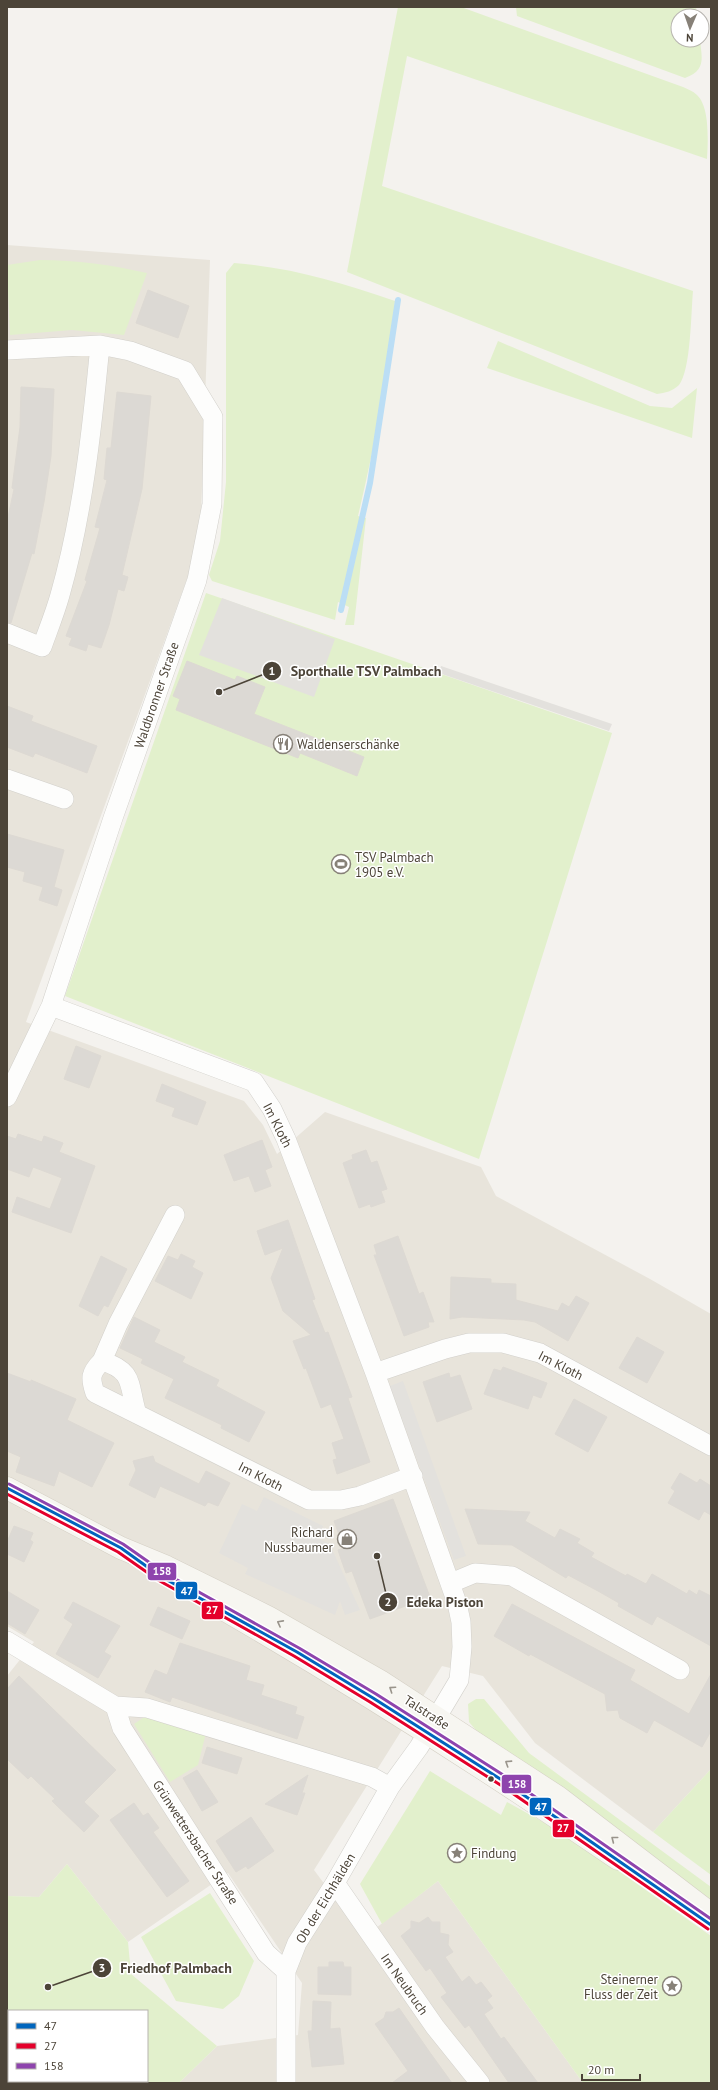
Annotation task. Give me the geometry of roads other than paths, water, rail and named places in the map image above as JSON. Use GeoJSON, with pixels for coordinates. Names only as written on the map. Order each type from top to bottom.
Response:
{"type":"FeatureCollection","features":[{"type":"Feature","properties":{"kind":"main road","name":"Talstraße"},"geometry":{"type":"LineString","coordinates":[[7,1488],[121,1548],[166,1567],[268,1616],[380,1681],[432,1725],[711,1925]]}},
{"type":"Feature","properties":{"kind":"main road","name":"Talstraße"},"geometry":{"type":"LineString","coordinates":[[432,1725],[564,1801],[711,1914]]}},
{"type":"Feature","properties":{"kind":"street","name":"Waldbronner Straße"},"geometry":{"type":"LineString","coordinates":[[7,350],[100,346],[130,351],[185,371],[213,417],[212,504],[197,580],[113,818],[51,1006],[7,1097]]}},
{"type":"Feature","properties":{"kind":"street"},"geometry":{"type":"LineString","coordinates":[[7,633],[42,647],[60,596],[84,483],[93,424],[100,346]]}},
{"type":"Feature","properties":{"kind":"street"},"geometry":{"type":"LineString","coordinates":[[7,779],[64,799]]}},
{"type":"Feature","properties":{"kind":"street","name":"Im Kloth"},"geometry":{"type":"LineString","coordinates":[[51,1006],[254,1082],[272,1110],[286,1139],[376,1373],[451,1583],[461,1622],[462,1647],[459,1680],[432,1725]]}},
{"type":"Feature","properties":{"kind":"street","name":"Im Kloth"},"geometry":{"type":"LineString","coordinates":[[175,1215],[118,1324],[102,1361],[93,1370],[91,1382],[95,1393],[309,1500],[341,1500],[360,1496],[413,1476]]}},
{"type":"Feature","properties":{"kind":"street","name":"Im Kloth"},"geometry":{"type":"LineString","coordinates":[[376,1373],[445,1348],[470,1343],[503,1343],[540,1353],[711,1446]]}},
{"type":"Feature","properties":{"kind":"street"},"geometry":{"type":"LineString","coordinates":[[102,1361],[123,1370],[130,1382],[137,1414]]}},
{"type":"Feature","properties":{"kind":"street"},"geometry":{"type":"LineString","coordinates":[[451,1583],[475,1573],[512,1576],[680,1670]]}},
{"type":"Feature","properties":{"kind":"street"},"geometry":{"type":"LineString","coordinates":[[7,1641],[115,1706],[147,1708],[372,1777],[390,1787]]}},
{"type":"Feature","properties":{"kind":"street","name":"Grünwettersbacher Straße"},"geometry":{"type":"LineString","coordinates":[[115,1706],[122,1728],[266,1953],[286,1971]]}},
{"type":"Feature","properties":{"kind":"street","name":"Ob der Eichhälden"},"geometry":{"type":"LineString","coordinates":[[286,2083],[286,1971],[297,1942],[335,1883],[390,1787],[432,1725]]}},
{"type":"Feature","properties":{"kind":"street","name":"Im Neubruch"},"geometry":{"type":"LineString","coordinates":[[335,1883],[435,2027],[480,2083]]}},
{"type":"Feature","properties":{"kind":"waterway"},"geometry":{"type":"LineString","coordinates":[[341,610],[370,483],[398,300]]}},
{"type":"Feature","properties":{"kind":"place","name":"Sporthalle TSV Palmbach"},"geometry":{"type":"Point","coordinates":[219,692]}},
{"type":"Feature","properties":{"kind":"place","name":"Waldenserschänke"},"geometry":{"type":"Point","coordinates":[283,744]}},
{"type":"Feature","properties":{"kind":"place","name":"TSV Palmbach 1905 e.V."},"geometry":{"type":"Point","coordinates":[341,864]}},
{"type":"Feature","properties":{"kind":"place","name":"Richard Nussbaumer"},"geometry":{"type":"Point","coordinates":[347,1539]}},
{"type":"Feature","properties":{"kind":"place","name":"Edeka Piston"},"geometry":{"type":"Point","coordinates":[377,1556]}},
{"type":"Feature","properties":{"kind":"place","name":"Findung"},"geometry":{"type":"Point","coordinates":[457,1853]}},
{"type":"Feature","properties":{"kind":"place","name":"Steinerner Fluss der Zeit"},"geometry":{"type":"Point","coordinates":[672,1986]}},
{"type":"Feature","properties":{"kind":"place","name":"Friedhof Palmbach"},"geometry":{"type":"Point","coordinates":[48,1987]}}]}
